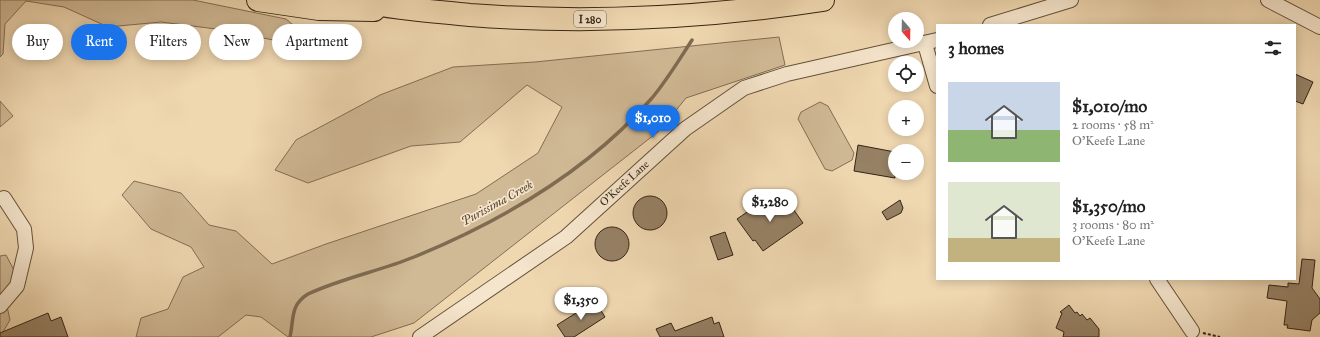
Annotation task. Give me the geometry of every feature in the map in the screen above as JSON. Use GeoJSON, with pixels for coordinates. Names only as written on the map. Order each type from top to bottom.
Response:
{"type":"FeatureCollection","features":[{"type":"Feature","properties":{"kind":"highway"},"geometry":{"type":"LineString","coordinates":[[258,0],[319,9],[405,9]]}},
{"type":"Feature","properties":{"kind":"highway","name":"I 280"},"geometry":{"type":"LineString","coordinates":[[357,0],[405,9],[528,19],[612,19],[692,16],[772,8],[823,0]]}},
{"type":"Feature","properties":{"kind":"street"},"geometry":{"type":"LineString","coordinates":[[993,24],[1071,0]]}},
{"type":"Feature","properties":{"kind":"street"},"geometry":{"type":"LineString","coordinates":[[1268,0],[1320,27]]}},
{"type":"Feature","properties":{"kind":"street"},"geometry":{"type":"LineString","coordinates":[[931,42],[936,79]]}},
{"type":"Feature","properties":{"kind":"street","name":"O'Keefe Lane"},"geometry":{"type":"LineString","coordinates":[[420,337],[566,237],[685,129],[744,88],[787,74],[931,42]]}},
{"type":"Feature","properties":{"kind":"street"},"geometry":{"type":"LineString","coordinates":[[0,306],[17,286],[26,248],[24,229],[4,198]]}},
{"type":"Feature","properties":{"kind":"street"},"geometry":{"type":"LineString","coordinates":[[1158,280],[1192,331]]}},
{"type":"Feature","properties":{"kind":"path"},"geometry":{"type":"LineString","coordinates":[[1192,331],[1220,337]]}},
{"type":"Feature","properties":{"kind":"shaded area"},"geometry":{"type":"Polygon","coordinates":[[[0,0],[193,0],[286,19],[292,24],[272,24],[272,40],[264,38],[264,24],[209,24],[209,28],[201,27],[201,24],[177,24],[161,22],[127,25],[127,24],[101,24],[64,7],[26,1],[5,24],[3,54],[0,57],[0,0]]]}},
{"type":"Feature","properties":{"kind":"shaded area"},"geometry":{"type":"Polygon","coordinates":[[[779,37],[785,65],[686,98],[659,131],[414,323],[371,337],[288,337],[261,317],[246,315],[218,337],[136,337],[141,318],[168,309],[183,277],[204,267],[191,247],[151,229],[122,195],[134,181],[181,193],[209,225],[236,231],[272,264],[326,244],[476,194],[538,153],[562,107],[527,85],[460,142],[411,146],[308,183],[275,170],[296,140],[380,95],[453,67],[535,62],[779,37]]]}},
{"type":"Feature","properties":{"kind":"shaded area"},"geometry":{"type":"Polygon","coordinates":[[[0,101],[13,116],[0,127],[0,101]]]}},
{"type":"Feature","properties":{"kind":"shaded area"},"geometry":{"type":"Polygon","coordinates":[[[820,102],[828,106],[854,153],[852,160],[832,171],[825,169],[798,119],[801,112],[820,102]]]}},
{"type":"Feature","properties":{"kind":"shaded area"},"geometry":{"type":"Polygon","coordinates":[[[6,255],[15,272],[5,297],[10,320],[0,337],[0,256],[6,255]]]}},
{"type":"Feature","properties":{"kind":"building"},"geometry":{"type":"Polygon","coordinates":[[[1296,74],[1313,82],[1303,104],[1296,101],[1296,74]]]}},
{"type":"Feature","properties":{"kind":"building"},"geometry":{"type":"Polygon","coordinates":[[[858,145],[888,151],[888,177],[854,171],[858,145]]]}},
{"type":"Feature","properties":{"kind":"building"},"geometry":{"type":"Polygon","coordinates":[[[647,196],[653,196],[657,197],[664,203],[667,213],[666,220],[660,227],[653,230],[647,230],[643,229],[636,223],[633,216],[633,210],[634,206],[640,199],[647,196]]]}},
{"type":"Feature","properties":{"kind":"building"},"geometry":{"type":"Polygon","coordinates":[[[784,196],[803,223],[763,251],[755,240],[753,241],[737,219],[753,208],[756,208],[758,211],[769,202],[771,205],[784,196]]]}},
{"type":"Feature","properties":{"kind":"building"},"geometry":{"type":"Polygon","coordinates":[[[900,200],[903,208],[901,213],[887,220],[882,212],[900,200]]]}},
{"type":"Feature","properties":{"kind":"building"},"geometry":{"type":"Polygon","coordinates":[[[609,227],[615,227],[619,228],[626,234],[629,244],[628,251],[622,258],[615,261],[609,261],[605,260],[598,254],[595,247],[595,241],[596,237],[602,230],[609,227]]]}},
{"type":"Feature","properties":{"kind":"building"},"geometry":{"type":"Polygon","coordinates":[[[725,232],[733,255],[718,260],[710,237],[725,232]]]}},
{"type":"Feature","properties":{"kind":"building"},"geometry":{"type":"Polygon","coordinates":[[[1302,259],[1315,260],[1312,288],[1320,299],[1320,313],[1312,320],[1310,331],[1287,328],[1288,325],[1284,325],[1287,301],[1267,298],[1269,285],[1288,287],[1288,283],[1299,284],[1302,259]]]}},
{"type":"Feature","properties":{"kind":"building"},"geometry":{"type":"Polygon","coordinates":[[[595,301],[605,317],[574,337],[565,337],[557,325],[595,301]]]}},
{"type":"Feature","properties":{"kind":"building"},"geometry":{"type":"Polygon","coordinates":[[[1069,305],[1075,313],[1077,312],[1080,316],[1082,314],[1087,320],[1090,318],[1099,329],[1099,337],[1063,337],[1064,332],[1056,328],[1062,313],[1060,312],[1069,305]]]}},
{"type":"Feature","properties":{"kind":"building"},"geometry":{"type":"Polygon","coordinates":[[[48,313],[51,321],[61,317],[68,337],[0,337],[0,333],[48,313]]]}},
{"type":"Feature","properties":{"kind":"building"},"geometry":{"type":"Polygon","coordinates":[[[712,317],[714,324],[719,322],[724,337],[660,337],[656,329],[671,323],[675,331],[712,317]]]}},
{"type":"Feature","properties":{"kind":"waterway","name":"Purissima Creek"},"geometry":{"type":"LineString","coordinates":[[290,337],[295,308],[302,298],[308,294],[334,283],[401,262],[447,243],[511,210],[572,170],[601,148],[652,98],[668,77],[692,40]]}}]}
